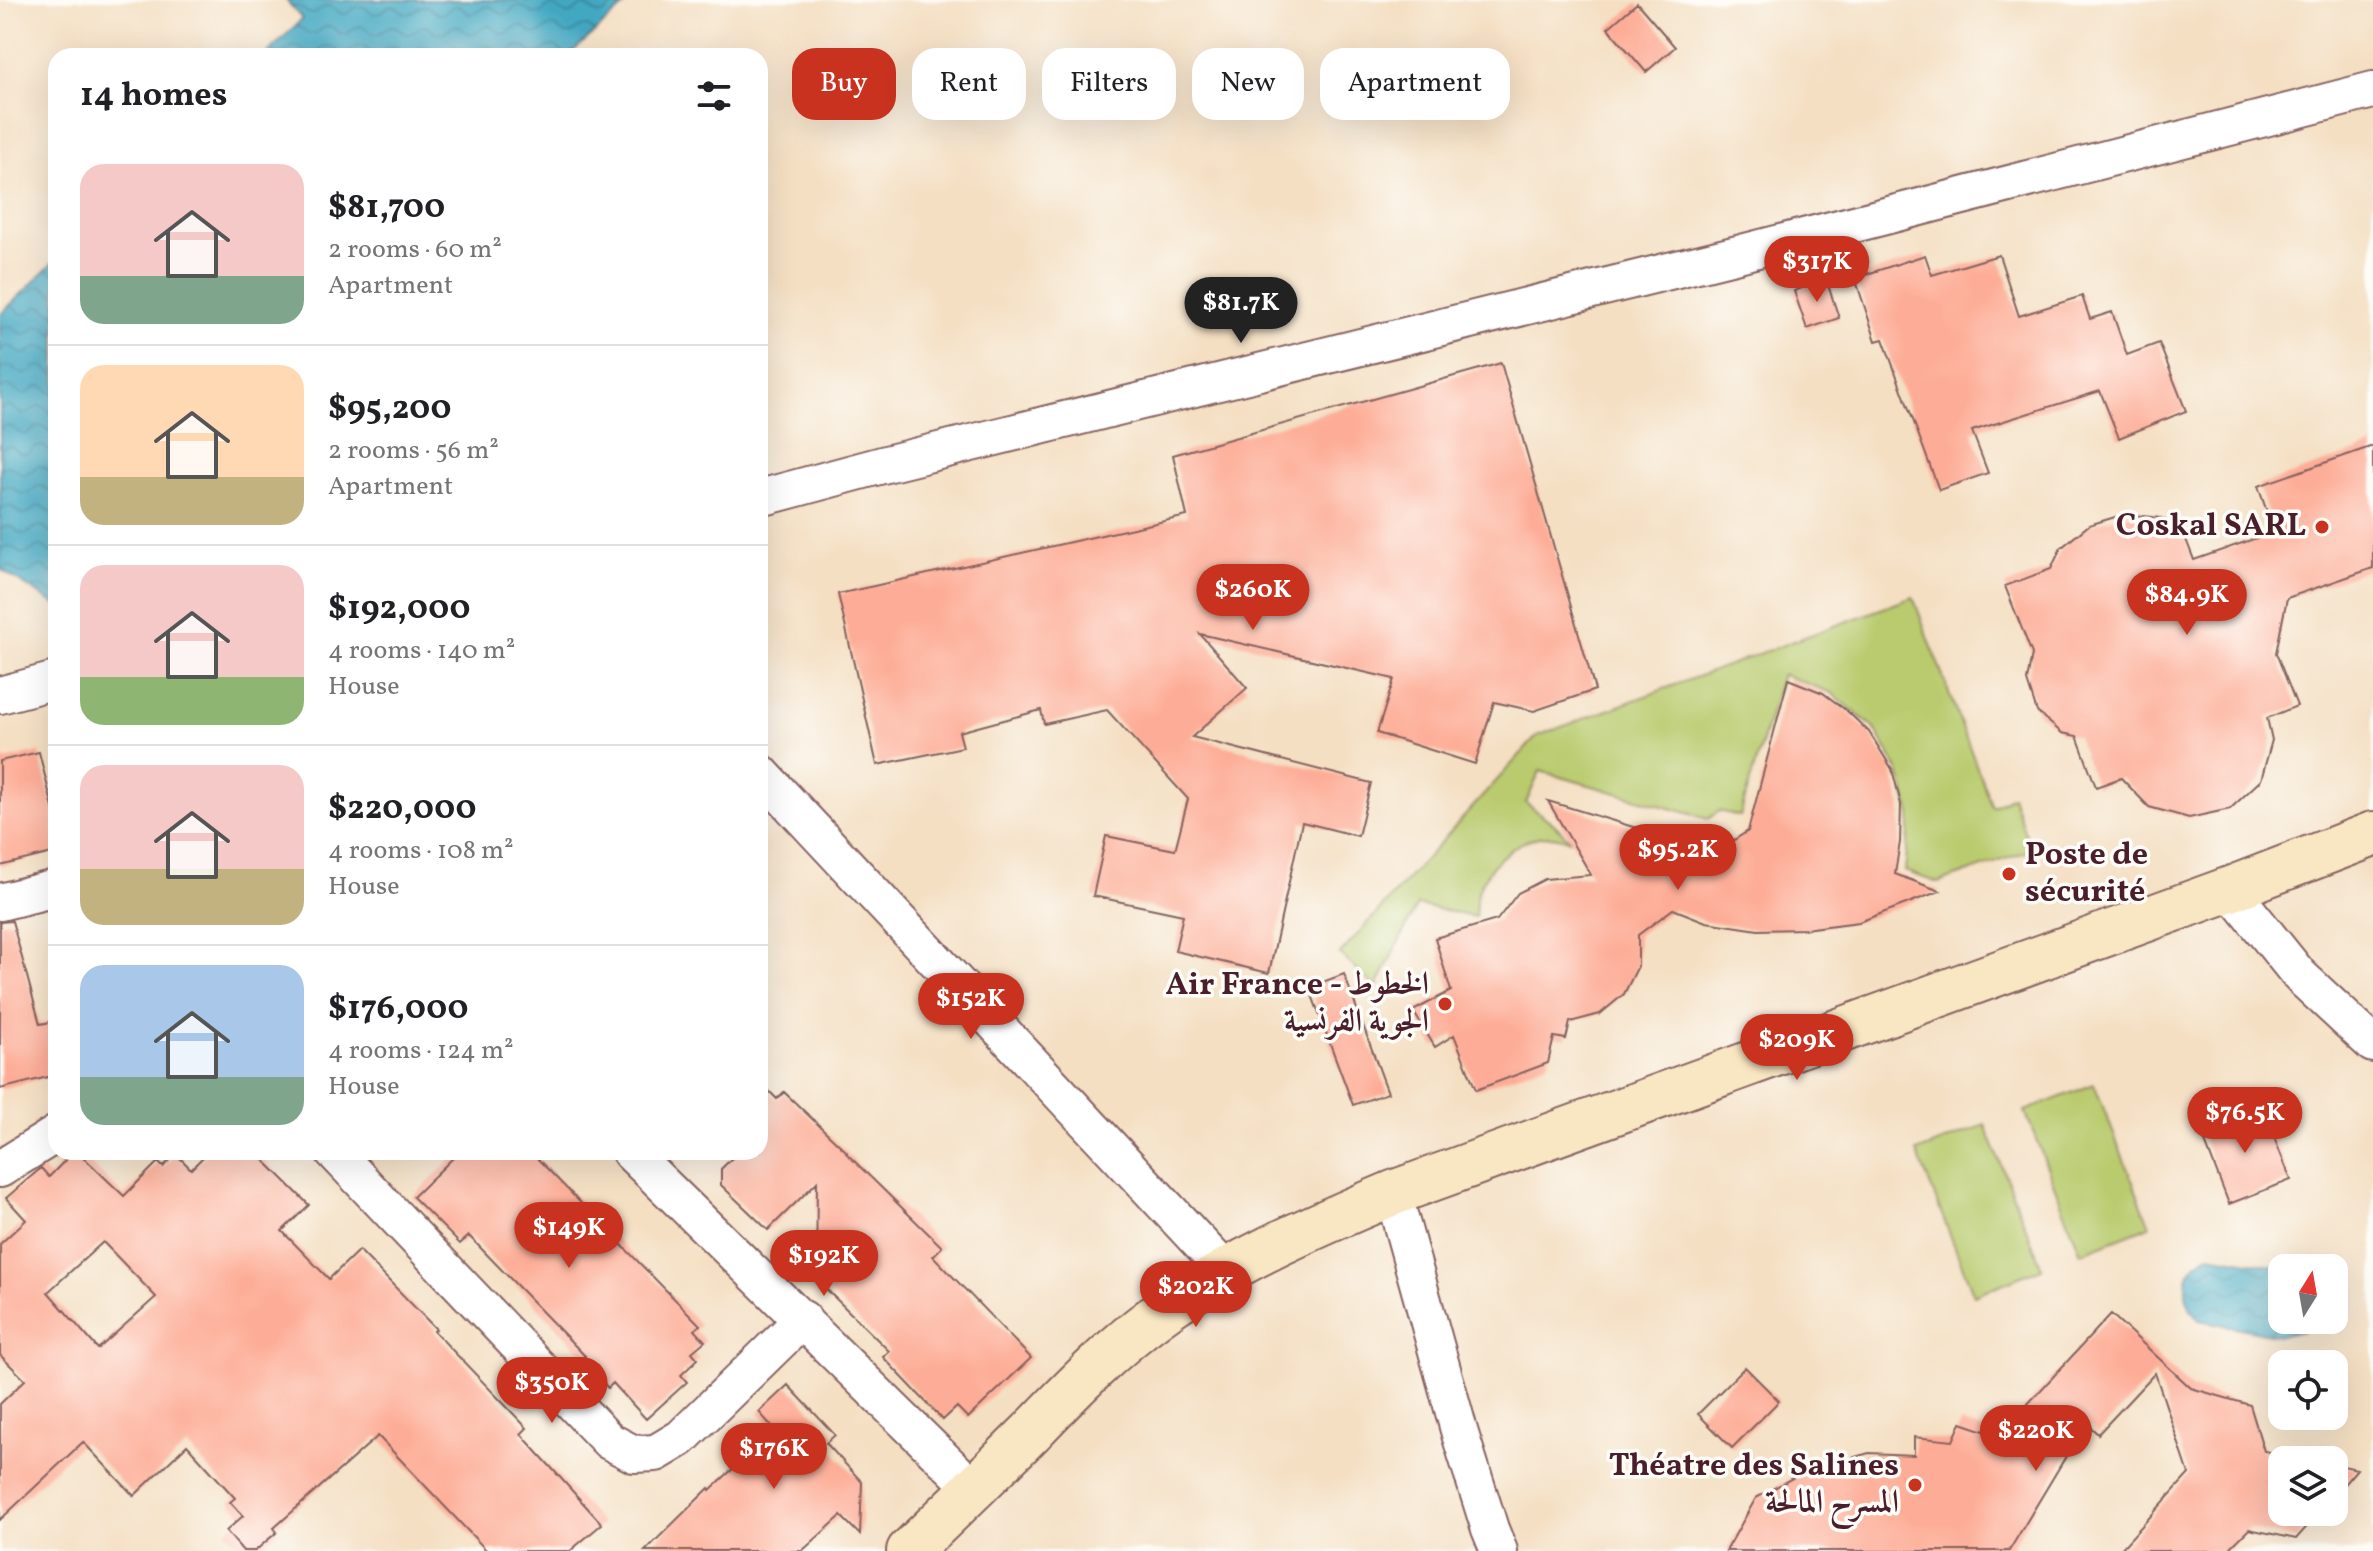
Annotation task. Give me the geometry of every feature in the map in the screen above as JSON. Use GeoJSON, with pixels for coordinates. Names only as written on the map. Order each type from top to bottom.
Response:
{"type":"FeatureCollection","features":[{"type":"Feature","properties":{"kind":"street"},"geometry":{"type":"LineString","coordinates":[[768,496],[1753,250],[2373,90]]}},
{"type":"Feature","properties":{"kind":"street"},"geometry":{"type":"LineString","coordinates":[[0,695],[48,682]]}},
{"type":"Feature","properties":{"kind":"street"},"geometry":{"type":"LineString","coordinates":[[768,781],[1212,1278]]}},
{"type":"Feature","properties":{"kind":"street"},"geometry":{"type":"LineString","coordinates":[[909,1551],[1125,1340],[1212,1278],[1312,1227],[1393,1193],[2230,889],[2373,834]]}},
{"type":"Feature","properties":{"kind":"street"},"geometry":{"type":"LineString","coordinates":[[2230,889],[2300,976],[2373,1044]]}},
{"type":"Feature","properties":{"kind":"street"},"geometry":{"type":"LineString","coordinates":[[0,902],[48,890]]}},
{"type":"Feature","properties":{"kind":"street"},"geometry":{"type":"LineString","coordinates":[[0,1169],[48,1139]]}},
{"type":"Feature","properties":{"kind":"street"},"geometry":{"type":"LineString","coordinates":[[342,1160],[609,1441],[634,1454],[656,1453],[681,1438],[803,1319]]}},
{"type":"Feature","properties":{"kind":"street"},"geometry":{"type":"LineString","coordinates":[[638,1160],[974,1489]]}},
{"type":"Feature","properties":{"kind":"street"},"geometry":{"type":"LineString","coordinates":[[1393,1193],[1460,1434],[1499,1551]]}},
{"type":"Feature","properties":{"kind":"green space"},"geometry":{"type":"Polygon","coordinates":[[[1913,597],[1992,807],[2012,796],[2031,850],[1938,883],[1905,871],[1911,815],[1899,772],[1875,729],[1832,693],[1782,674],[1740,816],[1719,811],[1708,819],[1540,771],[1526,803],[1570,840],[1539,837],[1506,853],[1482,882],[1476,898],[1475,917],[1417,905],[1376,988],[1340,954],[1537,736],[1913,597]]]}},
{"type":"Feature","properties":{"kind":"green space"},"geometry":{"type":"Polygon","coordinates":[[[2094,1084],[2150,1226],[2081,1253],[2025,1111],[2094,1084]]]}},
{"type":"Feature","properties":{"kind":"green space"},"geometry":{"type":"Polygon","coordinates":[[[1985,1125],[2042,1268],[1974,1295],[1917,1152],[1985,1125]]]}},
{"type":"Feature","properties":{"kind":"water"},"geometry":{"type":"Polygon","coordinates":[[[286,0],[631,0],[577,48],[273,48],[302,19],[286,0]]]}},
{"type":"Feature","properties":{"kind":"water"},"geometry":{"type":"Polygon","coordinates":[[[48,268],[48,600],[0,569],[0,315],[48,268]]]}},
{"type":"Feature","properties":{"kind":"water"},"geometry":{"type":"Polygon","coordinates":[[[2210,1255],[2268,1265],[2268,1334],[2199,1320],[2188,1303],[2186,1284],[2193,1267],[2210,1255]]]}},
{"type":"Feature","properties":{"kind":"building"},"geometry":{"type":"Polygon","coordinates":[[[1637,3],[1675,47],[1646,72],[1608,28],[1637,3]]]}},
{"type":"Feature","properties":{"kind":"building"},"geometry":{"type":"Polygon","coordinates":[[[1925,255],[1932,275],[1999,255],[2019,316],[2082,296],[2090,319],[2112,312],[2127,355],[2159,343],[2186,411],[2119,438],[2100,391],[1972,431],[1988,473],[1939,490],[1883,339],[1876,341],[1855,278],[1925,255]]]}},
{"type":"Feature","properties":{"kind":"building"},"geometry":{"type":"Polygon","coordinates":[[[1826,279],[1839,318],[1807,329],[1794,291],[1826,279]]]}},
{"type":"Feature","properties":{"kind":"building"},"geometry":{"type":"Polygon","coordinates":[[[1501,363],[1595,690],[1534,711],[1494,702],[1475,764],[1377,733],[1394,679],[1200,634],[1247,688],[1192,737],[1371,783],[1358,836],[1302,822],[1269,973],[1175,951],[1183,915],[1093,896],[1106,836],[1175,850],[1188,799],[1107,710],[1044,724],[1041,710],[959,732],[963,747],[877,765],[838,594],[1187,516],[1173,455],[1501,363]]]}},
{"type":"Feature","properties":{"kind":"building"},"geometry":{"type":"Polygon","coordinates":[[[2373,446],[2373,568],[2287,598],[2276,653],[2297,706],[2267,718],[2272,740],[2261,780],[2230,809],[2189,818],[2149,807],[2121,778],[2096,787],[2077,736],[2062,733],[2037,712],[2027,681],[2032,654],[2005,586],[2051,569],[2061,548],[2089,525],[2125,514],[2161,518],[2182,529],[2194,560],[2274,532],[2258,486],[2373,446]]]}},
{"type":"Feature","properties":{"kind":"building"},"geometry":{"type":"Polygon","coordinates":[[[1788,679],[1823,693],[1869,732],[1892,769],[1901,804],[1895,874],[1940,891],[1859,922],[1804,929],[1758,930],[1706,922],[1673,909],[1638,935],[1638,966],[1624,994],[1600,1014],[1570,1022],[1566,1039],[1554,1037],[1548,1063],[1476,1090],[1454,1035],[1435,1047],[1413,1011],[1451,991],[1435,938],[1497,920],[1518,893],[1545,879],[1591,875],[1548,801],[1715,852],[1748,831],[1788,679]]]}},
{"type":"Feature","properties":{"kind":"building"},"geometry":{"type":"Polygon","coordinates":[[[39,752],[48,788],[48,854],[0,866],[0,761],[39,752]]]}},
{"type":"Feature","properties":{"kind":"building"},"geometry":{"type":"Polygon","coordinates":[[[12,921],[40,1024],[48,1022],[48,1077],[0,1089],[0,922],[12,921]]]}},
{"type":"Feature","properties":{"kind":"building"},"geometry":{"type":"Polygon","coordinates":[[[1344,974],[1388,1093],[1353,1105],[1309,987],[1344,974]]]}},
{"type":"Feature","properties":{"kind":"building"},"geometry":{"type":"Polygon","coordinates":[[[768,1090],[777,1099],[784,1092],[942,1247],[933,1256],[1031,1358],[968,1418],[957,1407],[943,1420],[883,1357],[889,1351],[816,1279],[817,1182],[768,1230],[721,1185],[721,1169],[730,1160],[768,1160],[768,1090]]]}},
{"type":"Feature","properties":{"kind":"building"},"geometry":{"type":"Polygon","coordinates":[[[2261,1105],[2291,1180],[2229,1204],[2200,1129],[2261,1105]]]}},
{"type":"Feature","properties":{"kind":"building"},"geometry":{"type":"Polygon","coordinates":[[[65,1160],[86,1160],[124,1196],[158,1162],[163,1167],[170,1160],[182,1160],[191,1169],[200,1160],[264,1160],[309,1205],[282,1231],[329,1279],[359,1250],[527,1428],[521,1434],[602,1524],[570,1551],[487,1551],[378,1436],[274,1528],[277,1532],[255,1551],[243,1551],[226,1531],[243,1516],[230,1502],[235,1498],[187,1445],[134,1496],[83,1442],[0,1520],[0,1404],[25,1380],[0,1355],[0,1244],[26,1220],[6,1198],[41,1168],[49,1177],[65,1160]],[[103,1242],[48,1292],[98,1349],[156,1297],[103,1242]]]}},
{"type":"Feature","properties":{"kind":"building"},"geometry":{"type":"Polygon","coordinates":[[[451,1160],[539,1160],[700,1325],[695,1330],[705,1341],[692,1352],[698,1359],[681,1375],[687,1382],[646,1419],[613,1383],[608,1388],[581,1359],[585,1356],[469,1236],[460,1244],[413,1197],[451,1160]]]}},
{"type":"Feature","properties":{"kind":"building"},"geometry":{"type":"Polygon","coordinates":[[[2111,1314],[2191,1388],[2250,1405],[2264,1451],[2268,1452],[2268,1526],[2308,1526],[2296,1539],[2249,1529],[2227,1551],[2119,1551],[2189,1474],[2155,1373],[2098,1434],[2086,1423],[2009,1551],[1726,1551],[1756,1498],[1805,1471],[1869,1453],[1914,1455],[1914,1437],[1953,1441],[1961,1423],[2008,1439],[2013,1420],[2111,1314]]]}},
{"type":"Feature","properties":{"kind":"building"},"geometry":{"type":"Polygon","coordinates":[[[1745,1367],[1779,1401],[1732,1448],[1698,1414],[1745,1367]]]}},
{"type":"Feature","properties":{"kind":"building"},"geometry":{"type":"Polygon","coordinates":[[[788,1385],[835,1435],[826,1443],[862,1482],[860,1535],[841,1516],[802,1551],[645,1551],[709,1488],[775,1430],[759,1412],[788,1385]]]}},
{"type":"Feature","properties":{"kind":"building"},"geometry":{"type":"Polygon","coordinates":[[[2348,1467],[2357,1469],[2348,1480],[2348,1467]]]}},
{"type":"Feature","properties":{"kind":"place","name":"Coskal SARL"},"geometry":{"type":"Point","coordinates":[2322,527]}},
{"type":"Feature","properties":{"kind":"place","name":"Poste de sécurité"},"geometry":{"type":"Point","coordinates":[2009,874]}},
{"type":"Feature","properties":{"kind":"place","name":"Air France - الخطوط الجوية الفرنسية"},"geometry":{"type":"Point","coordinates":[1445,1004]}},
{"type":"Feature","properties":{"kind":"place","name":"Théatre des Salines المسرح المالحة"},"geometry":{"type":"Point","coordinates":[1915,1485]}}]}
